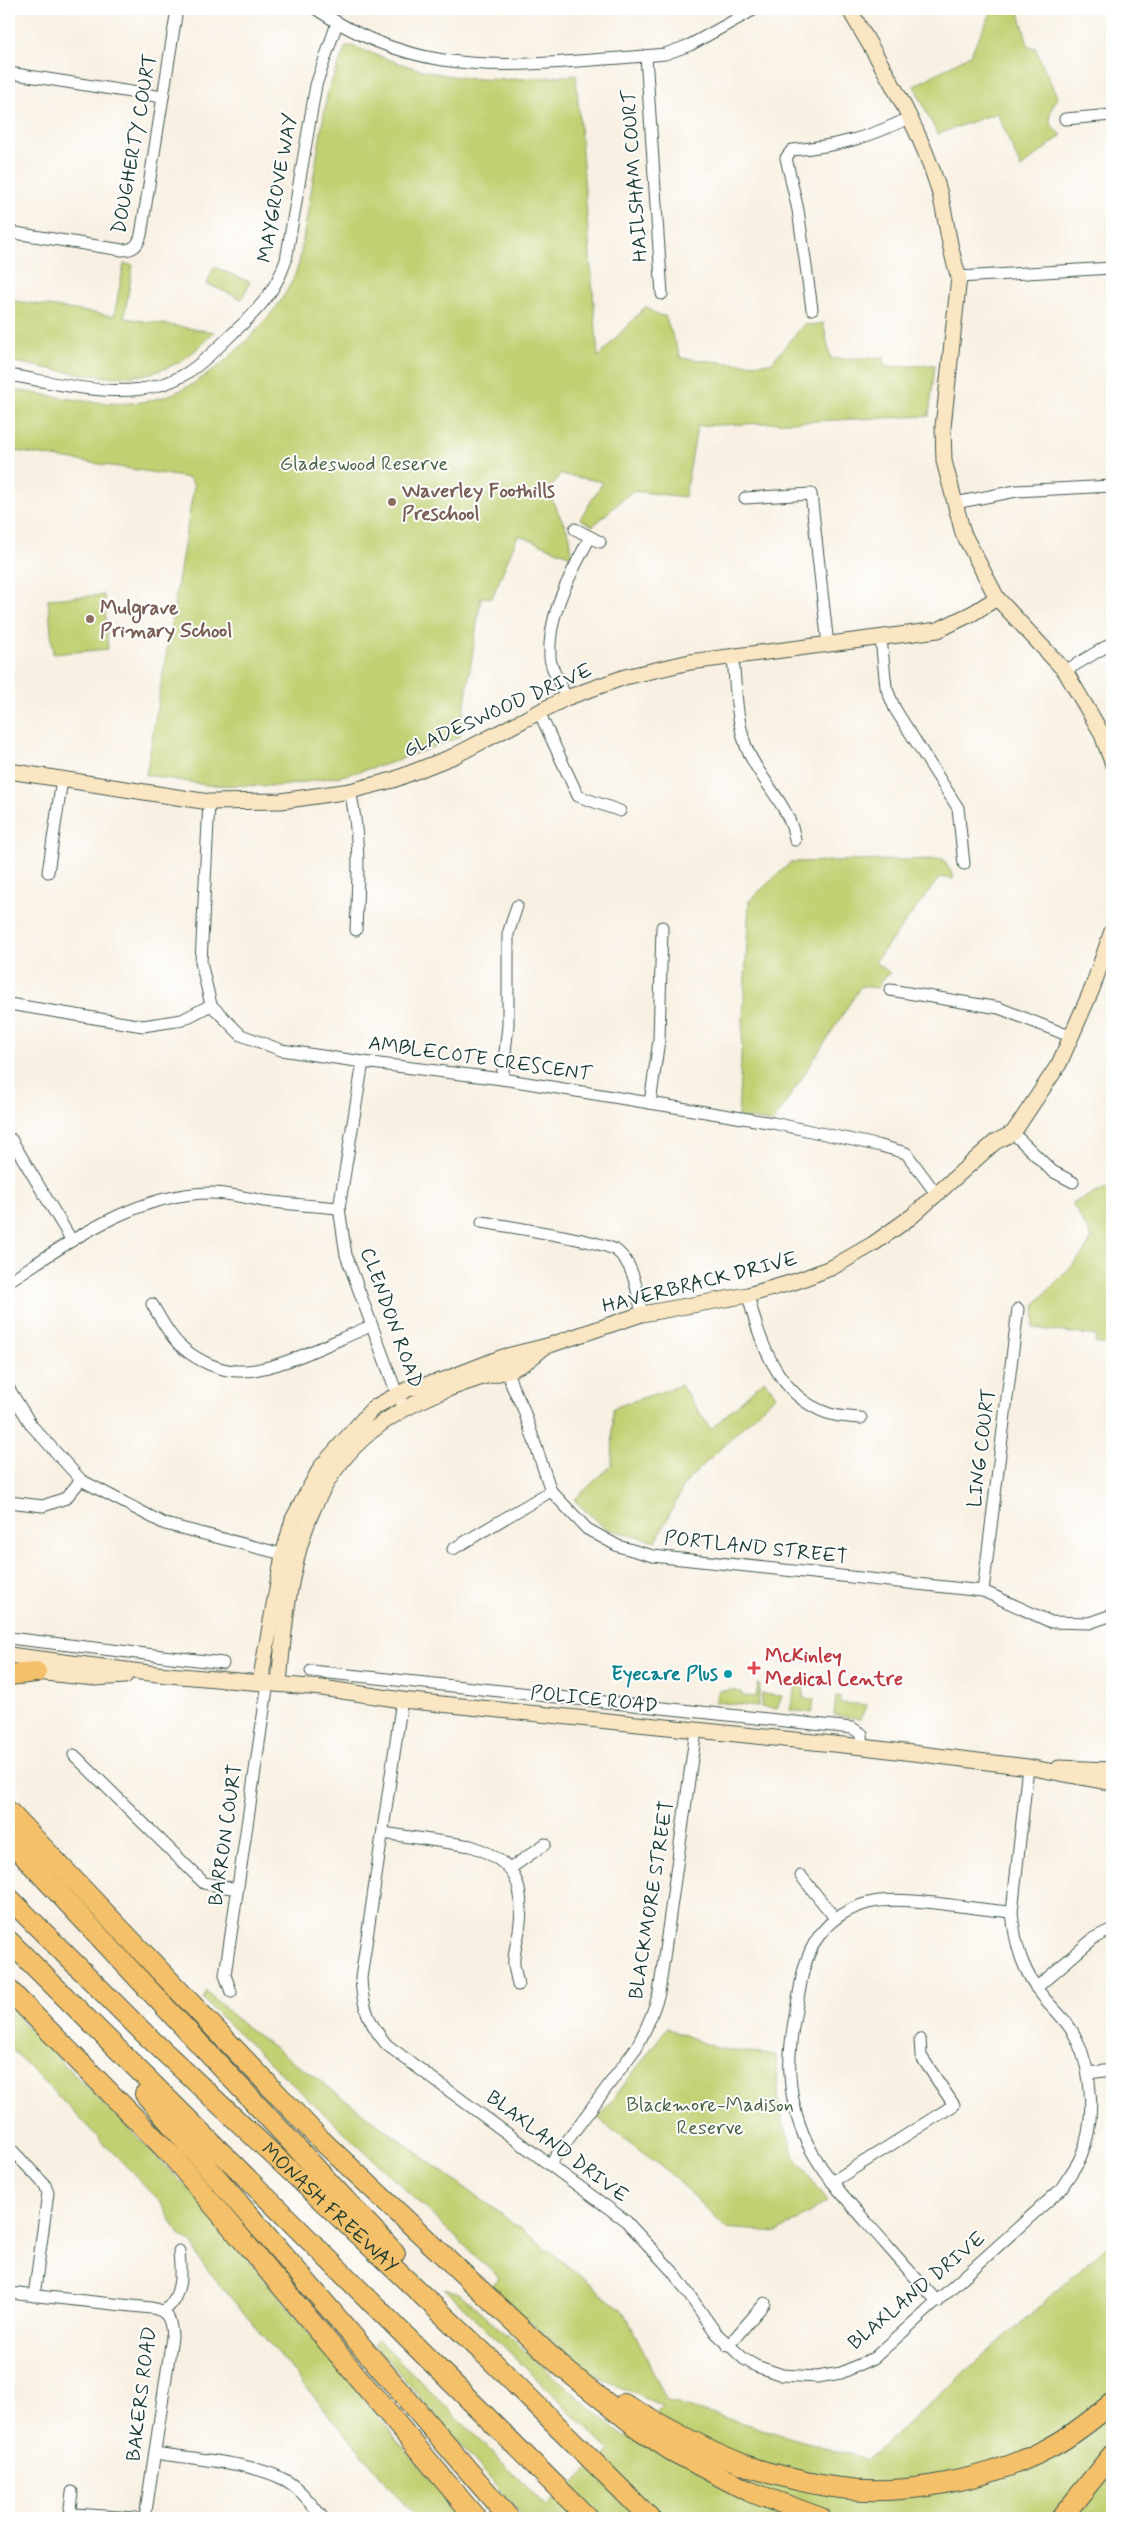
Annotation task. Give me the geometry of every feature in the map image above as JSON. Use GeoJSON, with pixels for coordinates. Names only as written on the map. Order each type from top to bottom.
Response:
{"type":"FeatureCollection","features":[{"type":"Feature","properties":{"kind":"highway"},"geometry":{"type":"LineString","coordinates":[[9,1675],[36,1672]]}},
{"type":"Feature","properties":{"kind":"highway"},"geometry":{"type":"LineString","coordinates":[[10,1813],[320,2139],[562,2367],[639,2429],[672,2451],[748,2491],[820,2518]]}},
{"type":"Feature","properties":{"kind":"highway"},"geometry":{"type":"LineString","coordinates":[[9,1840],[34,1870],[342,2194],[490,2359]]}},
{"type":"Feature","properties":{"kind":"highway","name":"MONASH FREEWAY"},"geometry":{"type":"LineString","coordinates":[[9,1898],[136,2026],[490,2359],[650,2518]]}},
{"type":"Feature","properties":{"kind":"highway","name":"MONASH FREEWAY"},"geometry":{"type":"LineString","coordinates":[[9,1941],[588,2518]]}},
{"type":"Feature","properties":{"kind":"highway"},"geometry":{"type":"LineString","coordinates":[[40,1973],[509,2518]]}},
{"type":"Feature","properties":{"kind":"highway"},"geometry":{"type":"LineString","coordinates":[[9,1990],[172,2156],[476,2518]]}},
{"type":"Feature","properties":{"kind":"highway"},"geometry":{"type":"LineString","coordinates":[[562,2367],[674,2433],[756,2469],[841,2488],[885,2490],[928,2485],[1011,2466],[1048,2449],[1085,2426],[1112,2404]]}},
{"type":"Feature","properties":{"kind":"highway"},"geometry":{"type":"LineString","coordinates":[[1061,2518],[1112,2455]]}},
{"type":"Feature","properties":{"kind":"street","name":"DOUGHERTY COURT"},"geometry":{"type":"LineString","coordinates":[[9,232],[122,250],[134,248],[141,235],[177,9]]}},
{"type":"Feature","properties":{"kind":"street"},"geometry":{"type":"LineString","coordinates":[[316,9],[340,24],[404,51],[437,60],[469,64],[519,65],[646,56],[681,49],[755,9]]}},
{"type":"Feature","properties":{"kind":"street"},"geometry":{"type":"LineString","coordinates":[[849,9],[911,117],[938,188],[953,261],[959,277],[943,427],[944,461],[963,533],[997,598],[1066,671],[1101,732],[1112,762]]}},
{"type":"Feature","properties":{"kind":"street","name":"MAYGROVE WAY"},"geometry":{"type":"LineString","coordinates":[[9,375],[102,390],[149,388],[187,373],[250,318],[269,296],[286,260],[313,98],[324,60],[340,24]]}},
{"type":"Feature","properties":{"kind":"street","name":"HAILSHAM COURT"},"geometry":{"type":"LineString","coordinates":[[646,56],[662,294]]}},
{"type":"Feature","properties":{"kind":"street"},"geometry":{"type":"LineString","coordinates":[[9,73],[163,97]]}},
{"type":"Feature","properties":{"kind":"street"},"geometry":{"type":"LineString","coordinates":[[1065,119],[1112,115]]}},
{"type":"Feature","properties":{"kind":"street"},"geometry":{"type":"LineString","coordinates":[[812,309],[798,210],[786,158],[792,150],[826,147],[875,134],[911,117]]}},
{"type":"Feature","properties":{"kind":"street"},"geometry":{"type":"LineString","coordinates":[[959,277],[1112,268]]}},
{"type":"Feature","properties":{"kind":"street"},"geometry":{"type":"LineString","coordinates":[[955,503],[1016,491],[1112,486]]}},
{"type":"Feature","properties":{"kind":"street"},"geometry":{"type":"LineString","coordinates":[[745,498],[811,494],[828,645]]}},
{"type":"Feature","properties":{"kind":"street"},"geometry":{"type":"LineString","coordinates":[[575,529],[600,542]]}},
{"type":"Feature","properties":{"kind":"street"},"geometry":{"type":"LineString","coordinates":[[566,698],[550,659],[554,625],[560,594],[590,537]]}},
{"type":"Feature","properties":{"kind":"street","name":"GLADESWOOD DRIVE"},"geometry":{"type":"LineString","coordinates":[[9,771],[209,802],[281,801],[350,791],[393,780],[433,764],[566,698],[625,677],[690,662],[733,658],[938,630],[973,613],[997,598]]}},
{"type":"Feature","properties":{"kind":"street"},"geometry":{"type":"LineString","coordinates":[[881,638],[886,687],[895,709],[958,808],[964,864]]}},
{"type":"Feature","properties":{"kind":"street"},"geometry":{"type":"LineString","coordinates":[[1066,671],[1112,643]]}},
{"type":"Feature","properties":{"kind":"street"},"geometry":{"type":"LineString","coordinates":[[733,658],[741,726],[748,750],[792,823],[795,840]]}},
{"type":"Feature","properties":{"kind":"street"},"geometry":{"type":"LineString","coordinates":[[539,712],[578,796],[620,812]]}},
{"type":"Feature","properties":{"kind":"street"},"geometry":{"type":"LineString","coordinates":[[48,872],[62,780]]}},
{"type":"Feature","properties":{"kind":"street"},"geometry":{"type":"LineString","coordinates":[[350,791],[357,822],[359,865],[356,930]]}},
{"type":"Feature","properties":{"kind":"street"},"geometry":{"type":"LineString","coordinates":[[9,1004],[143,1026],[182,1020],[211,1004],[202,962],[209,802]]}},
{"type":"Feature","properties":{"kind":"street"},"geometry":{"type":"LineString","coordinates":[[502,1079],[508,1025],[508,934],[517,906]]}},
{"type":"Feature","properties":{"kind":"street"},"geometry":{"type":"LineString","coordinates":[[650,1103],[659,1040],[662,927]]}},
{"type":"Feature","properties":{"kind":"street","name":"HAVERBRACK DRIVE"},"geometry":{"type":"LineString","coordinates":[[269,1683],[290,1556],[293,1518],[321,1467],[373,1408],[397,1394],[455,1376],[504,1364],[522,1365],[547,1346],[642,1314],[748,1294],[797,1281],[833,1267],[873,1244],[937,1195],[995,1142],[1013,1133],[1059,1064],[1072,1037],[1112,931]]}},
{"type":"Feature","properties":{"kind":"street"},"geometry":{"type":"LineString","coordinates":[[890,990],[999,1008],[1072,1037]]}},
{"type":"Feature","properties":{"kind":"street","name":"AMBLECOTE CRESCENT"},"geometry":{"type":"LineString","coordinates":[[211,1004],[241,1035],[281,1050],[502,1079],[773,1123],[906,1154],[937,1195]]}},
{"type":"Feature","properties":{"kind":"street","name":"CLENDON ROAD"},"geometry":{"type":"LineString","coordinates":[[363,1062],[340,1208],[346,1255],[397,1394],[405,1408]]}},
{"type":"Feature","properties":{"kind":"street"},"geometry":{"type":"LineString","coordinates":[[1013,1133],[1052,1172],[1073,1182]]}},
{"type":"Feature","properties":{"kind":"street"},"geometry":{"type":"LineString","coordinates":[[11,1139],[72,1241]]}},
{"type":"Feature","properties":{"kind":"street"},"geometry":{"type":"LineString","coordinates":[[9,1281],[72,1241],[139,1206],[175,1197],[212,1193],[287,1204],[340,1208]]}},
{"type":"Feature","properties":{"kind":"street"},"geometry":{"type":"LineString","coordinates":[[482,1222],[616,1250],[626,1261],[634,1276],[642,1314]]}},
{"type":"Feature","properties":{"kind":"street"},"geometry":{"type":"LineString","coordinates":[[748,1294],[757,1332],[774,1365],[797,1397],[828,1414],[861,1418]]}},
{"type":"Feature","properties":{"kind":"street"},"geometry":{"type":"LineString","coordinates":[[152,1304],[182,1347],[217,1367],[237,1372],[257,1370],[278,1364],[371,1326]]}},
{"type":"Feature","properties":{"kind":"street","name":"LING COURT"},"geometry":{"type":"LineString","coordinates":[[983,1590],[1018,1309]]}},
{"type":"Feature","properties":{"kind":"street","name":"HAVERBRACK DRIVE"},"geometry":{"type":"LineString","coordinates":[[290,1556],[323,1488],[344,1456],[361,1438],[405,1408],[466,1383],[504,1364]]}},
{"type":"Feature","properties":{"kind":"street","name":"PORTLAND STREET"},"geometry":{"type":"LineString","coordinates":[[504,1364],[523,1408],[551,1491],[587,1529],[618,1546],[653,1556],[983,1590],[1051,1622],[1089,1623],[1112,1615]]}},
{"type":"Feature","properties":{"kind":"street"},"geometry":{"type":"LineString","coordinates":[[9,1389],[32,1426],[81,1480],[165,1524],[290,1556]]}},
{"type":"Feature","properties":{"kind":"street"},"geometry":{"type":"LineString","coordinates":[[9,1502],[43,1506],[66,1498],[81,1480]]}},
{"type":"Feature","properties":{"kind":"street"},"geometry":{"type":"LineString","coordinates":[[453,1549],[551,1491]]}},
{"type":"Feature","properties":{"kind":"street"},"geometry":{"type":"LineString","coordinates":[[9,1638],[223,1664]]}},
{"type":"Feature","properties":{"kind":"street","name":"POLICE ROAD"},"geometry":{"type":"LineString","coordinates":[[9,1655],[157,1674],[269,1683],[402,1700],[863,1747],[1028,1767],[1112,1783]]}},
{"type":"Feature","properties":{"kind":"street"},"geometry":{"type":"LineString","coordinates":[[157,1674],[159,1656]]}},
{"type":"Feature","properties":{"kind":"street","name":"POLICE ROAD"},"geometry":{"type":"LineString","coordinates":[[9,1669],[95,1678],[157,1674]]}},
{"type":"Feature","properties":{"kind":"street"},"geometry":{"type":"LineString","coordinates":[[311,1671],[852,1728],[862,1734],[863,1747]]}},
{"type":"Feature","properties":{"kind":"street","name":"BARRON COURT"},"geometry":{"type":"LineString","coordinates":[[231,1992],[224,1975],[269,1683]]}},
{"type":"Feature","properties":{"kind":"street"},"geometry":{"type":"LineString","coordinates":[[472,1707],[474,1688]]}},
{"type":"Feature","properties":{"kind":"street","name":"BLAXLAND DRIVE"},"geometry":{"type":"LineString","coordinates":[[402,1700],[361,1978],[366,2015],[387,2045],[626,2221],[673,2272],[716,2333],[728,2346],[756,2366],[782,2375],[817,2377],[841,2373],[874,2358],[1061,2189],[1080,2158],[1084,2147],[1091,2105],[1088,2072],[1076,2038],[1036,1988],[1024,1968],[1018,1950],[1012,1912],[1028,1767]]}},
{"type":"Feature","properties":{"kind":"street"},"geometry":{"type":"LineString","coordinates":[[770,1738],[783,1720]]}},
{"type":"Feature","properties":{"kind":"street","name":"BLACKMORE STREET"},"geometry":{"type":"LineString","coordinates":[[550,2164],[636,2048],[648,2027],[658,1993],[696,1730]]}},
{"type":"Feature","properties":{"kind":"street"},"geometry":{"type":"LineString","coordinates":[[74,1755],[204,1883],[237,1889]]}},
{"type":"Feature","properties":{"kind":"street","name":"POLICE ROAD"},"geometry":{"type":"LineString","coordinates":[[1028,1767],[1112,1770]]}},
{"type":"Feature","properties":{"kind":"street"},"geometry":{"type":"LineString","coordinates":[[383,1833],[471,1846],[491,1854],[511,1868],[517,1883],[521,1909],[514,1960],[518,1985]]}},
{"type":"Feature","properties":{"kind":"street"},"geometry":{"type":"LineString","coordinates":[[511,1868],[545,1844]]}},
{"type":"Feature","properties":{"kind":"street"},"geometry":{"type":"LineString","coordinates":[[801,1876],[835,1918]]}},
{"type":"Feature","properties":{"kind":"street"},"geometry":{"type":"LineString","coordinates":[[938,2302],[821,2170],[801,2130],[795,2110],[790,2062],[799,1992],[806,1959],[815,1942],[835,1918],[852,1909],[883,1901],[1012,1912]]}},
{"type":"Feature","properties":{"kind":"street"},"geometry":{"type":"LineString","coordinates":[[1036,1988],[1094,1938],[1112,1929]]}},
{"type":"Feature","properties":{"kind":"street"},"geometry":{"type":"LineString","coordinates":[[832,2182],[954,2106],[921,2056],[920,2039]]}},
{"type":"Feature","properties":{"kind":"street"},"geometry":{"type":"LineString","coordinates":[[1088,2072],[1112,2070]]}},
{"type":"Feature","properties":{"kind":"street"},"geometry":{"type":"LineString","coordinates":[[9,2147],[44,2185],[48,2193],[34,2296]]}},
{"type":"Feature","properties":{"kind":"street","name":"BAKERS ROAD"},"geometry":{"type":"LineString","coordinates":[[145,2518],[172,2337],[170,2320],[164,2311],[173,2304],[178,2291],[181,2270],[179,2251]]}},
{"type":"Feature","properties":{"kind":"street"},"geometry":{"type":"LineString","coordinates":[[9,2293],[140,2306],[164,2311]]}},
{"type":"Feature","properties":{"kind":"street"},"geometry":{"type":"LineString","coordinates":[[728,2346],[765,2302]]}},
{"type":"Feature","properties":{"kind":"street"},"geometry":{"type":"LineString","coordinates":[[155,2453],[252,2469],[280,2478],[297,2489],[323,2518]]}},
{"type":"Feature","properties":{"kind":"street"},"geometry":{"type":"LineString","coordinates":[[72,2492],[70,2508],[74,2514],[135,2518]]}},
{"type":"Feature","properties":{"kind":"green space"},"geometry":{"type":"Polygon","coordinates":[[[993,9],[1018,9],[1029,48],[1035,47],[1058,99],[1052,108],[1050,118],[1053,127],[1062,135],[1021,168],[997,113],[937,134],[914,86],[970,55],[993,9]]]}},
{"type":"Feature","properties":{"kind":"green space","name":"Gladeswood Reserve"},"geometry":{"type":"Polygon","coordinates":[[[346,46],[353,46],[414,68],[467,78],[514,79],[576,75],[598,357],[646,306],[657,315],[665,316],[681,358],[741,364],[771,363],[804,324],[823,323],[831,359],[884,357],[884,367],[935,365],[929,416],[697,426],[685,497],[632,491],[593,526],[580,519],[603,482],[560,474],[548,492],[570,536],[571,556],[518,535],[492,598],[481,597],[460,737],[387,764],[341,776],[281,786],[207,785],[146,775],[194,485],[189,478],[9,450],[9,389],[107,403],[135,403],[161,398],[188,387],[215,369],[245,342],[277,306],[295,276],[299,264],[328,90],[346,46]]]}},
{"type":"Feature","properties":{"kind":"green space"},"geometry":{"type":"Polygon","coordinates":[[[124,264],[133,265],[124,318],[214,332],[195,351],[182,360],[162,370],[141,375],[120,377],[97,376],[9,361],[9,300],[114,316],[124,264]]]}},
{"type":"Feature","properties":{"kind":"green space"},"geometry":{"type":"Polygon","coordinates":[[[214,267],[250,282],[242,299],[207,284],[214,267]]]}},
{"type":"Feature","properties":{"kind":"green space"},"geometry":{"type":"Polygon","coordinates":[[[104,595],[108,649],[53,654],[48,599],[104,595]]]}},
{"type":"Feature","properties":{"kind":"green space"},"geometry":{"type":"Polygon","coordinates":[[[943,859],[953,875],[953,879],[940,877],[875,962],[890,973],[883,978],[878,988],[861,986],[773,1123],[738,1117],[749,901],[791,862],[943,859]]]}},
{"type":"Feature","properties":{"kind":"green space"},"geometry":{"type":"Polygon","coordinates":[[[1112,1186],[1112,1346],[1095,1343],[1096,1336],[1033,1328],[1036,1303],[1082,1255],[1092,1238],[1072,1203],[1112,1186]]]}},
{"type":"Feature","properties":{"kind":"green space"},"geometry":{"type":"Polygon","coordinates":[[[764,1380],[776,1395],[686,1482],[656,1541],[606,1529],[574,1500],[612,1465],[613,1408],[681,1385],[711,1429],[764,1380]]]}},
{"type":"Feature","properties":{"kind":"green space"},"geometry":{"type":"Polygon","coordinates":[[[758,1684],[760,1684],[758,1707],[715,1702],[719,1691],[733,1690],[742,1692],[742,1696],[756,1697],[758,1684]]]}},
{"type":"Feature","properties":{"kind":"green space"},"geometry":{"type":"Polygon","coordinates":[[[796,1686],[804,1686],[803,1698],[814,1699],[812,1713],[790,1710],[796,1686]]]}},
{"type":"Feature","properties":{"kind":"green space"},"geometry":{"type":"Polygon","coordinates":[[[762,1694],[782,1696],[777,1709],[761,1707],[762,1694]]]}},
{"type":"Feature","properties":{"kind":"green space"},"geometry":{"type":"Polygon","coordinates":[[[836,1696],[840,1697],[840,1703],[867,1705],[860,1719],[834,1715],[836,1696]]]}},
{"type":"Feature","properties":{"kind":"green space"},"geometry":{"type":"Polygon","coordinates":[[[206,1991],[241,2023],[532,2237],[621,2309],[628,2319],[667,2401],[867,2460],[1112,2241],[1112,2518],[524,2518],[374,2344],[378,2339],[546,2506],[610,2451],[444,2288],[459,2293],[625,2438],[662,2406],[589,2373],[490,2288],[499,2278],[203,2000],[206,1991]]]}},
{"type":"Feature","properties":{"kind":"green space"},"geometry":{"type":"Polygon","coordinates":[[[9,2009],[196,2196],[462,2518],[416,2518],[200,2261],[193,2243],[179,2235],[161,2202],[9,2046],[9,2009]]]}},
{"type":"Feature","properties":{"kind":"green space","name":"Blackmore-Madison Reserve"},"geometry":{"type":"Polygon","coordinates":[[[667,2028],[716,2048],[776,2056],[779,2108],[793,2154],[828,2201],[778,2232],[726,2228],[667,2171],[598,2119],[667,2028]]]}},
{"type":"Feature","properties":{"kind":"place","name":"Waverley Foothills Preschool"},"geometry":{"type":"Point","coordinates":[392,502]}},
{"type":"Feature","properties":{"kind":"place","name":"Mulgrave Primary School"},"geometry":{"type":"Point","coordinates":[90,619]}},
{"type":"Feature","properties":{"kind":"place","name":"McKinley Medical Centre"},"geometry":{"type":"Point","coordinates":[754,1668]}},
{"type":"Feature","properties":{"kind":"place","name":"Eyecare Plus"},"geometry":{"type":"Point","coordinates":[728,1674]}}]}
